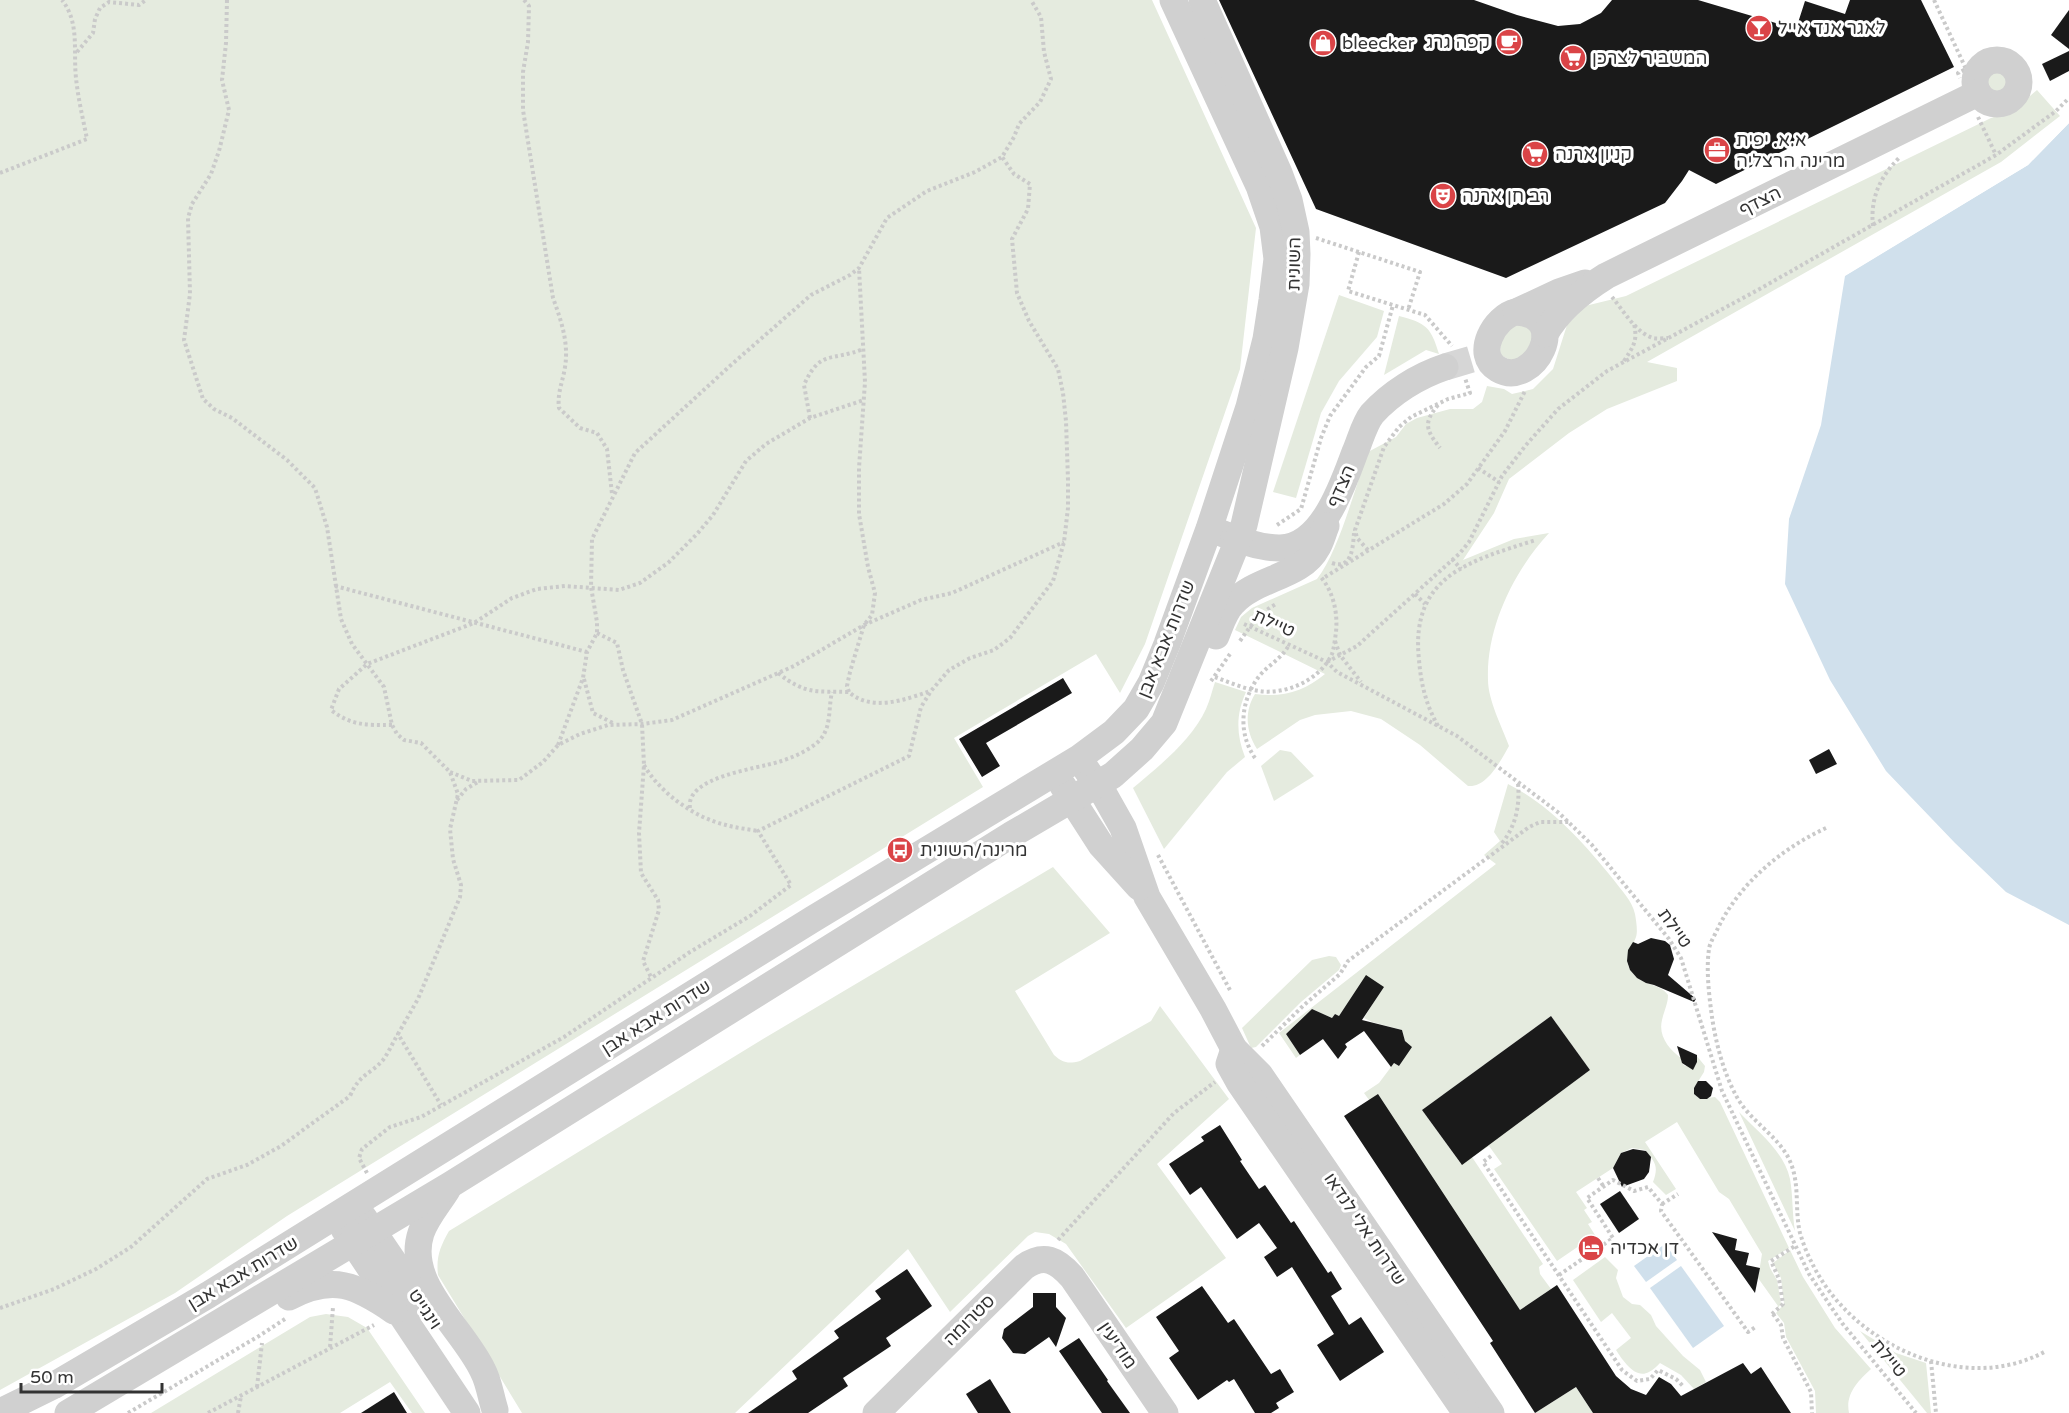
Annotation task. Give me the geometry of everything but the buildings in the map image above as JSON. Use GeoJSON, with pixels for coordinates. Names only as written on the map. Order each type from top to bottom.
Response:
{"type":"FeatureCollection","features":[{"type":"Feature","properties":{"kind":"street","name":"השונית"},"geometry":{"type":"LineString","coordinates":[[1173,0],[1259,186],[1273,227],[1276,259],[1266,339],[1249,407],[1209,529]]}},
{"type":"Feature","properties":{"kind":"street","name":"השונית"},"geometry":{"type":"LineString","coordinates":[[1202,0],[1280,173],[1296,232],[1296,284],[1285,348],[1244,525],[1250,542]]}},
{"type":"Feature","properties":{"kind":"street","name":"הצדף"},"geometry":{"type":"LineString","coordinates":[[1465,357],[1490,362],[1496,369],[1519,372],[1537,359],[1552,321],[1586,289],[1609,286],[1972,96]]}},
{"type":"Feature","properties":{"kind":"street","name":"הצדף"},"geometry":{"type":"LineString","coordinates":[[1209,529],[1250,542],[1279,548],[1291,547],[1314,530],[1333,507],[1370,416],[1400,389],[1433,371],[1487,350],[1490,336],[1502,318],[1559,292],[1609,286]]}},
{"type":"Feature","properties":{"kind":"street"},"geometry":{"type":"LineString","coordinates":[[1516,312],[1532,314],[1540,320],[1545,334]]}},
{"type":"Feature","properties":{"kind":"street"},"geometry":{"type":"LineString","coordinates":[[1164,723],[1192,688],[1226,612],[1234,601],[1257,601],[1267,580],[1293,570],[1308,560],[1317,549],[1333,507]]}},
{"type":"Feature","properties":{"kind":"street","name":"שדרות אבא אבן"},"geometry":{"type":"LineString","coordinates":[[0,1412],[53,1386],[208,1295],[676,1004],[1079,758],[1114,732],[1136,709],[1151,683],[1209,529]]}},
{"type":"Feature","properties":{"kind":"street","name":"שדרות אבא אבן"},"geometry":{"type":"LineString","coordinates":[[68,1413],[450,1185],[1106,778],[1142,749],[1164,723],[1250,542]]}},
{"type":"Feature","properties":{"kind":"street","name":"שדרות אלי לנדאו"},"geometry":{"type":"LineString","coordinates":[[1079,758],[1106,778],[1111,806],[1123,828],[1148,897],[1234,1049],[1260,1075],[1491,1413]]}},
{"type":"Feature","properties":{"kind":"street","name":"שדרות אלי לנדאו"},"geometry":{"type":"LineString","coordinates":[[1054,773],[1101,845],[1148,897]]}},
{"type":"Feature","properties":{"kind":"street"},"geometry":{"type":"LineString","coordinates":[[1037,819],[1062,819],[1093,832]]}},
{"type":"Feature","properties":{"kind":"street","name":"שדרות אלי לנדאו"},"geometry":{"type":"LineString","coordinates":[[1234,1049],[1229,1064],[1239,1082],[1466,1413]]}},
{"type":"Feature","properties":{"kind":"street"},"geometry":{"type":"LineString","coordinates":[[450,1185],[421,1233],[420,1268],[426,1284],[483,1371],[495,1412]]}},
{"type":"Feature","properties":{"kind":"street","name":"וינגייט"},"geometry":{"type":"LineString","coordinates":[[345,1210],[363,1238],[495,1412]]}},
{"type":"Feature","properties":{"kind":"street","name":"וינגייט"},"geometry":{"type":"LineString","coordinates":[[363,1238],[402,1316],[467,1413]]}},
{"type":"Feature","properties":{"kind":"street","name":"סטרומה"},"geometry":{"type":"LineString","coordinates":[[876,1413],[1024,1267],[1036,1262],[1061,1268]]}},
{"type":"Feature","properties":{"kind":"street","name":"מודיעין"},"geometry":{"type":"LineString","coordinates":[[1061,1268],[1165,1413]]}},
{"type":"Feature","properties":{"kind":"street"},"geometry":{"type":"LineString","coordinates":[[227,1319],[246,1317],[305,1288],[326,1283],[343,1285],[371,1295],[402,1316]]}},
{"type":"Feature","properties":{"kind":"path"},"geometry":{"type":"LineString","coordinates":[[0,173],[87,139],[76,75],[77,42],[69,8],[62,0]]}},
{"type":"Feature","properties":{"kind":"path"},"geometry":{"type":"LineString","coordinates":[[76,53],[93,33],[95,19],[100,8],[109,2],[139,6],[146,0]]}},
{"type":"Feature","properties":{"kind":"path"},"geometry":{"type":"LineString","coordinates":[[227,0],[222,80],[229,110],[211,174],[192,204],[188,218],[190,294],[184,340],[203,399],[287,459],[315,488],[327,527],[341,619],[352,644],[384,687],[392,725],[397,734],[405,740],[421,743],[450,772],[479,782],[519,780],[543,762],[558,745],[584,678],[587,652],[597,633],[591,588],[592,539],[634,453],[811,295],[850,275],[859,267],[887,218],[927,191],[975,172],[1002,157],[1019,124],[1040,102],[1051,79],[1044,52],[1041,17],[1031,0]]}},
{"type":"Feature","properties":{"kind":"path"},"geometry":{"type":"LineString","coordinates":[[524,0],[530,6],[528,42],[523,72],[523,110],[553,298],[562,323],[566,347],[565,367],[558,399],[559,408],[580,428],[597,432],[607,448],[612,497]]}},
{"type":"Feature","properties":{"kind":"path"},"geometry":{"type":"LineString","coordinates":[[1934,0],[1966,69],[1958,73],[1972,96],[1996,155]]}},
{"type":"Feature","properties":{"kind":"path"},"geometry":{"type":"LineString","coordinates":[[1327,662],[1358,646],[1469,542],[1499,482],[1526,445],[1558,409],[1607,371],[1874,226],[1996,155],[2056,111],[2069,98]]}},
{"type":"Feature","properties":{"kind":"path"},"geometry":{"type":"LineString","coordinates":[[644,765],[652,779],[670,795],[701,815],[724,825],[758,831],[909,756],[921,707],[931,691],[949,670],[970,658],[993,650],[1010,638],[1053,581],[1064,542],[1068,508],[1063,393],[1058,369],[1029,321],[1017,293],[1012,239],[1028,209],[1030,184],[1014,174],[1002,157]]}},
{"type":"Feature","properties":{"kind":"path"},"geometry":{"type":"LineString","coordinates":[[1874,226],[1872,210],[1878,186],[1884,175],[1900,158]]}},
{"type":"Feature","properties":{"kind":"path"},"geometry":{"type":"LineString","coordinates":[[1296,232],[1420,272],[1408,310]]}},
{"type":"Feature","properties":{"kind":"path"},"geometry":{"type":"LineString","coordinates":[[1359,252],[1348,291],[1425,315],[1465,357]]}},
{"type":"Feature","properties":{"kind":"path"},"geometry":{"type":"LineString","coordinates":[[859,267],[866,382],[859,468],[859,514],[875,593],[872,615],[864,625],[847,686],[849,692],[857,700],[866,703],[905,700],[931,691]]}},
{"type":"Feature","properties":{"kind":"path"},"geometry":{"type":"LineString","coordinates":[[1609,286],[1634,323],[1654,338],[1669,338]]}},
{"type":"Feature","properties":{"kind":"path"},"geometry":{"type":"LineString","coordinates":[[1250,542],[1301,509],[1321,438],[1330,416],[1366,367],[1379,356],[1394,305]]}},
{"type":"Feature","properties":{"kind":"path"},"geometry":{"type":"LineString","coordinates":[[1622,363],[1632,348],[1636,335],[1634,323]]}},
{"type":"Feature","properties":{"kind":"path"},"geometry":{"type":"LineString","coordinates":[[810,418],[804,385],[816,363],[822,359],[863,350]]}},
{"type":"Feature","properties":{"kind":"path"},"geometry":{"type":"LineString","coordinates":[[1313,584],[1444,504],[1467,484],[1505,430],[1528,385]]}},
{"type":"Feature","properties":{"kind":"path"},"geometry":{"type":"LineString","coordinates":[[1329,559],[1335,564],[1348,561],[1352,555],[1355,530],[1384,447],[1399,427],[1411,417],[1440,403],[1470,393],[1467,386]]}},
{"type":"Feature","properties":{"kind":"path"},"geometry":{"type":"LineString","coordinates":[[392,725],[368,725],[345,721],[331,710],[339,689],[367,664],[474,623],[512,598],[537,588],[565,586],[619,590],[640,583],[669,562],[697,534],[713,514],[746,461],[766,444],[810,418],[864,400]]}},
{"type":"Feature","properties":{"kind":"path"},"geometry":{"type":"LineString","coordinates":[[1440,403],[1428,419],[1427,426],[1440,448]]}},
{"type":"Feature","properties":{"kind":"path"},"geometry":{"type":"LineString","coordinates":[[1478,468],[1499,482]]}},
{"type":"Feature","properties":{"kind":"path"},"geometry":{"type":"LineString","coordinates":[[1355,530],[1358,538],[1368,550]]}},
{"type":"Feature","properties":{"kind":"path"},"geometry":{"type":"LineString","coordinates":[[1438,726],[1427,703],[1419,669],[1418,634],[1425,605],[1432,591],[1461,569],[1484,557],[1536,540]]}},
{"type":"Feature","properties":{"kind":"path"},"geometry":{"type":"LineString","coordinates":[[558,745],[580,734],[609,726],[672,720],[794,666],[864,625],[921,600],[952,593],[1064,542]]}},
{"type":"Feature","properties":{"kind":"path"},"geometry":{"type":"LineString","coordinates":[[1452,559],[1461,569]]}},
{"type":"Feature","properties":{"kind":"path"},"geometry":{"type":"LineString","coordinates":[[1215,677],[1267,692],[1288,689],[1313,677],[1333,652],[1336,625],[1332,595],[1323,578],[1316,571]]}},
{"type":"Feature","properties":{"kind":"path"},"geometry":{"type":"LineString","coordinates":[[335,586],[587,652]]}},
{"type":"Feature","properties":{"kind":"path"},"geometry":{"type":"LineString","coordinates":[[1415,594],[1425,605]]}},
{"type":"Feature","properties":{"kind":"path"},"geometry":{"type":"LineString","coordinates":[[1238,643],[1250,626],[1257,601],[1283,600]]}},
{"type":"Feature","properties":{"kind":"path","name":"טיילת"},"geometry":{"type":"LineString","coordinates":[[1240,623],[1327,662],[1337,672],[1364,684],[1457,736],[1570,822],[1592,845],[1676,948],[1692,989],[1722,1091],[1809,1274],[1842,1323],[1916,1413]]}},
{"type":"Feature","properties":{"kind":"path"},"geometry":{"type":"LineString","coordinates":[[597,633],[617,643],[623,670],[642,724],[644,765],[639,833],[641,873],[658,900],[659,910],[643,961],[651,978]]}},
{"type":"Feature","properties":{"kind":"path"},"geometry":{"type":"LineString","coordinates":[[1334,640],[1340,655],[1364,684]]}},
{"type":"Feature","properties":{"kind":"path"},"geometry":{"type":"LineString","coordinates":[[1255,758],[1245,740],[1243,727],[1246,701],[1259,677],[1283,655],[1289,645]]}},
{"type":"Feature","properties":{"kind":"path"},"geometry":{"type":"LineString","coordinates":[[1210,681],[1232,652]]}},
{"type":"Feature","properties":{"kind":"path"},"geometry":{"type":"LineString","coordinates":[[778,673],[803,689],[821,693],[849,692]]}},
{"type":"Feature","properties":{"kind":"path"},"geometry":{"type":"LineString","coordinates":[[584,678],[593,713],[607,722],[620,725]]}},
{"type":"Feature","properties":{"kind":"path"},"geometry":{"type":"LineString","coordinates":[[690,808],[689,801],[702,785],[753,767],[777,763],[811,748],[828,727],[832,692]]}},
{"type":"Feature","properties":{"kind":"path"},"geometry":{"type":"LineString","coordinates":[[0,1308],[54,1289],[96,1269],[131,1247],[207,1179],[247,1165],[281,1146],[350,1096],[355,1085],[365,1073],[382,1060],[418,999],[460,897],[461,885],[453,859],[450,829],[458,794],[450,772]]}},
{"type":"Feature","properties":{"kind":"path"},"geometry":{"type":"LineString","coordinates":[[456,802],[466,789],[479,782]]}},
{"type":"Feature","properties":{"kind":"path"},"geometry":{"type":"LineString","coordinates":[[1493,853],[1511,831],[1516,818],[1518,783]]}},
{"type":"Feature","properties":{"kind":"path"},"geometry":{"type":"LineString","coordinates":[[1261,1047],[1340,974],[1348,961],[1493,853],[1529,827],[1540,822],[1570,822]]}},
{"type":"Feature","properties":{"kind":"path"},"geometry":{"type":"LineString","coordinates":[[1826,828],[1805,837],[1769,862],[1744,888],[1722,919],[1709,946],[1708,966],[1714,1029],[1720,1055],[1737,1097],[1748,1113],[1782,1148],[1793,1169],[1797,1182],[1800,1232],[1812,1264],[1820,1278],[1845,1309],[1863,1325],[1900,1348],[1931,1361],[1960,1366],[1988,1367],[2022,1361],[2046,1351]]}},
{"type":"Feature","properties":{"kind":"path"},"geometry":{"type":"LineString","coordinates":[[368,1174],[359,1158],[362,1149],[390,1127],[421,1117],[564,1037],[651,978],[750,916],[791,885],[758,831]]}},
{"type":"Feature","properties":{"kind":"path"},"geometry":{"type":"LineString","coordinates":[[398,1034],[441,1105]]}},
{"type":"Feature","properties":{"kind":"path"},"geometry":{"type":"LineString","coordinates":[[1061,1268],[1057,1242],[1174,1113],[1203,1089],[1223,1077]]}},
{"type":"Feature","properties":{"kind":"path"},"geometry":{"type":"LineString","coordinates":[[1491,1156],[1483,1162],[1622,1370],[1637,1381],[1650,1379],[1659,1370],[1676,1379],[1684,1387]]}},
{"type":"Feature","properties":{"kind":"path"},"geometry":{"type":"LineString","coordinates":[[1598,1178],[1604,1187]]}},
{"type":"Feature","properties":{"kind":"path"},"geometry":{"type":"LineString","coordinates":[[1559,1275],[1613,1238],[1587,1198],[1613,1180],[1634,1191],[1648,1187],[1662,1204],[1661,1211],[1748,1332],[1757,1326]]}},
{"type":"Feature","properties":{"kind":"path"},"geometry":{"type":"LineString","coordinates":[[1662,1204],[1678,1194]]}},
{"type":"Feature","properties":{"kind":"path"},"geometry":{"type":"LineString","coordinates":[[1795,1246],[1771,1261],[1779,1279],[1783,1304],[1772,1314],[1781,1325],[1783,1338],[1811,1392],[1812,1413]]}},
{"type":"Feature","properties":{"kind":"path"},"geometry":{"type":"LineString","coordinates":[[330,1348],[332,1309]]}},
{"type":"Feature","properties":{"kind":"path"},"geometry":{"type":"LineString","coordinates":[[128,1413],[294,1313]]}},
{"type":"Feature","properties":{"kind":"path"},"geometry":{"type":"LineString","coordinates":[[208,1413],[374,1325]]}},
{"type":"Feature","properties":{"kind":"path"},"geometry":{"type":"LineString","coordinates":[[257,1387],[262,1343]]}},
{"type":"Feature","properties":{"kind":"path"},"geometry":{"type":"LineString","coordinates":[[1931,1361],[1936,1413]]}},
{"type":"Feature","properties":{"kind":"path"},"geometry":{"type":"LineString","coordinates":[[238,1413],[242,1395]]}},
{"type":"Feature","properties":{"kind":"shaded area"},"geometry":{"type":"Polygon","coordinates":[[[0,0],[1152,0],[1256,228],[1240,369],[1145,644],[1120,693],[1096,654],[954,738],[983,787],[287,1216],[175,1293],[0,1390],[0,0]]]}},
{"type":"Feature","properties":{"kind":"shaded area"},"geometry":{"type":"Polygon","coordinates":[[[1998,66],[2009,71],[2014,82],[2009,93],[1998,98],[1987,93],[1982,82],[1987,71],[1998,66]]]}},
{"type":"Feature","properties":{"kind":"shaded area"},"geometry":{"type":"Polygon","coordinates":[[[2037,90],[2060,116],[2001,162],[1647,362],[1677,368],[1677,381],[1607,409],[1569,433],[1509,479],[1494,513],[1463,560],[1514,539],[1549,533],[1524,565],[1497,620],[1489,660],[1488,680],[1493,705],[1509,746],[1487,778],[1481,783],[1468,786],[1420,745],[1381,719],[1351,711],[1315,715],[1300,720],[1257,749],[1250,736],[1248,722],[1249,708],[1255,694],[1275,695],[1293,692],[1325,674],[1235,630],[1241,617],[1252,608],[1317,579],[1339,536],[1368,452],[1396,437],[1406,424],[1417,418],[1450,409],[1473,409],[1482,402],[1487,386],[1504,389],[1512,394],[1533,389],[1553,369],[1567,325],[1585,306],[1626,296],[1991,118],[2014,110],[2037,90]]]}},
{"type":"Feature","properties":{"kind":"shaded area"},"geometry":{"type":"Polygon","coordinates":[[[1339,295],[1384,311],[1377,337],[1339,381],[1321,413],[1296,498],[1273,492],[1339,295]]]}},
{"type":"Feature","properties":{"kind":"shaded area"},"geometry":{"type":"Polygon","coordinates":[[[1399,316],[1416,321],[1426,328],[1439,354],[1426,350],[1384,375],[1399,316]]]}},
{"type":"Feature","properties":{"kind":"shaded area"},"geometry":{"type":"Polygon","coordinates":[[[1512,325],[1530,326],[1534,345],[1515,362],[1500,355],[1501,336],[1512,325]]]}},
{"type":"Feature","properties":{"kind":"shaded area"},"geometry":{"type":"Polygon","coordinates":[[[1215,682],[1246,692],[1240,708],[1238,724],[1245,757],[1227,772],[1164,849],[1133,788],[1174,752],[1192,731],[1206,709],[1215,682]]]}},
{"type":"Feature","properties":{"kind":"shaded area"},"geometry":{"type":"Polygon","coordinates":[[[1280,750],[1291,752],[1314,776],[1274,801],[1261,766],[1280,750]]]}},
{"type":"Feature","properties":{"kind":"shaded area"},"geometry":{"type":"Polygon","coordinates":[[[1508,784],[1538,803],[1565,826],[1590,852],[1629,900],[1634,909],[1637,932],[1629,954],[1628,966],[1639,979],[1660,988],[1668,995],[1661,1026],[1663,1037],[1685,1066],[1695,1066],[1696,1055],[1705,1066],[1694,1088],[1694,1094],[1700,1099],[1715,1097],[1720,1102],[1789,1248],[1768,1261],[1777,1280],[1781,1304],[1777,1309],[1778,1306],[1758,1278],[1762,1254],[1729,1199],[1719,1192],[1677,1122],[1645,1142],[1676,1189],[1666,1195],[1653,1182],[1656,1172],[1655,1164],[1645,1150],[1632,1148],[1621,1153],[1613,1168],[1576,1192],[1587,1208],[1584,1210],[1592,1222],[1588,1224],[1595,1235],[1557,1261],[1494,1169],[1502,1164],[1489,1146],[1472,1157],[1543,1264],[1539,1267],[1540,1274],[1551,1289],[1520,1310],[1364,1093],[1379,1083],[1394,1063],[1399,1066],[1411,1047],[1405,1041],[1402,1030],[1364,1018],[1383,987],[1366,976],[1339,1016],[1335,1014],[1332,1018],[1312,1009],[1286,1034],[1300,1055],[1296,1058],[1279,1033],[1496,864],[1484,855],[1500,841],[1494,832],[1508,784]],[[1551,1016],[1422,1110],[1461,1164],[1590,1070],[1551,1016]]]}},
{"type":"Feature","properties":{"kind":"shaded area"},"geometry":{"type":"Polygon","coordinates":[[[1053,867],[1110,933],[1015,991],[1054,1055],[1069,1063],[1080,1061],[1151,1021],[1160,1006],[1229,1099],[1157,1164],[1226,1258],[1126,1328],[1066,1244],[1049,1234],[1035,1232],[1028,1236],[950,1312],[908,1249],[735,1413],[522,1413],[438,1275],[439,1252],[449,1231],[763,1039],[1053,867]]]}},
{"type":"Feature","properties":{"kind":"shaded area"},"geometry":{"type":"Polygon","coordinates":[[[1329,956],[1336,957],[1341,965],[1339,970],[1301,1002],[1256,1047],[1251,1048],[1242,1028],[1312,960],[1329,956]]]}},
{"type":"Feature","properties":{"kind":"shaded area"},"geometry":{"type":"Polygon","coordinates":[[[1739,1112],[1769,1142],[1787,1169],[1791,1185],[1795,1231],[1739,1112]]]}},
{"type":"Feature","properties":{"kind":"shaded area"},"geometry":{"type":"Polygon","coordinates":[[[1790,1250],[1803,1277],[1835,1328],[1871,1369],[1857,1383],[1851,1394],[1849,1413],[1816,1413],[1815,1391],[1786,1337],[1784,1323],[1776,1313],[1784,1304],[1781,1278],[1773,1263],[1790,1250]]]}},
{"type":"Feature","properties":{"kind":"shaded area"},"geometry":{"type":"Polygon","coordinates":[[[1605,1257],[1618,1270],[1616,1278],[1623,1297],[1632,1304],[1640,1305],[1651,1315],[1656,1326],[1683,1356],[1700,1370],[1706,1382],[1694,1389],[1681,1375],[1660,1363],[1644,1374],[1634,1371],[1625,1363],[1616,1350],[1631,1338],[1612,1313],[1601,1322],[1573,1280],[1605,1257]]]}},
{"type":"Feature","properties":{"kind":"shaded area"},"geometry":{"type":"Polygon","coordinates":[[[326,1314],[348,1317],[367,1328],[425,1413],[412,1413],[390,1382],[340,1413],[151,1413],[310,1317],[326,1314]]]}},
{"type":"Feature","properties":{"kind":"shaded area"},"geometry":{"type":"Polygon","coordinates":[[[1860,1331],[1896,1353],[1926,1363],[1931,1413],[1927,1413],[1860,1331]]]}},
{"type":"Feature","properties":{"kind":"shaded area"},"geometry":{"type":"Polygon","coordinates":[[[1576,1387],[1593,1413],[1535,1413],[1576,1387]]]}},
{"type":"Feature","properties":{"kind":"water"},"geometry":{"type":"Polygon","coordinates":[[[2069,123],[2069,925],[2006,892],[1886,771],[1830,680],[1785,584],[1789,519],[1821,425],[1845,276],[2028,165],[2069,123]]]}},
{"type":"Feature","properties":{"kind":"water"},"geometry":{"type":"Polygon","coordinates":[[[1665,1244],[1677,1260],[1646,1282],[1634,1266],[1665,1244]]]}},
{"type":"Feature","properties":{"kind":"water"},"geometry":{"type":"Polygon","coordinates":[[[1681,1266],[1724,1326],[1693,1348],[1650,1288],[1681,1266]]]}},
{"type":"Feature","properties":{"kind":"pier"},"geometry":{"type":"Polygon","coordinates":[[[2069,120],[2069,123],[2028,165],[1841,278],[1843,273],[2026,163],[2069,120]]]}},
{"type":"Feature","properties":{"kind":"tunnel"},"geometry":{"type":"LineString","coordinates":[[1445,367],[1472,359]]}},
{"type":"Feature","properties":{"kind":"place","name":"לאגר אנד אייל"},"geometry":{"type":"Point","coordinates":[1759,28]}},
{"type":"Feature","properties":{"kind":"place","name":"קפה גרג"},"geometry":{"type":"Point","coordinates":[1509,42]}},
{"type":"Feature","properties":{"kind":"place","name":"bleecker"},"geometry":{"type":"Point","coordinates":[1323,43]}},
{"type":"Feature","properties":{"kind":"place","name":"המשביר לצרכן"},"geometry":{"type":"Point","coordinates":[1573,58]}},
{"type":"Feature","properties":{"kind":"place","name":"א.א. יפית מרינה הרצליה"},"geometry":{"type":"Point","coordinates":[1717,150]}},
{"type":"Feature","properties":{"kind":"place","name":"קניון ארנה"},"geometry":{"type":"Point","coordinates":[1535,154]}},
{"type":"Feature","properties":{"kind":"place","name":"רב חן ארנה"},"geometry":{"type":"Point","coordinates":[1443,196]}},
{"type":"Feature","properties":{"kind":"place","name":"מרינה/השונית"},"geometry":{"type":"Point","coordinates":[900,850]}},
{"type":"Feature","properties":{"kind":"place","name":"דן אכדיה"},"geometry":{"type":"Point","coordinates":[1591,1248]}}]}
